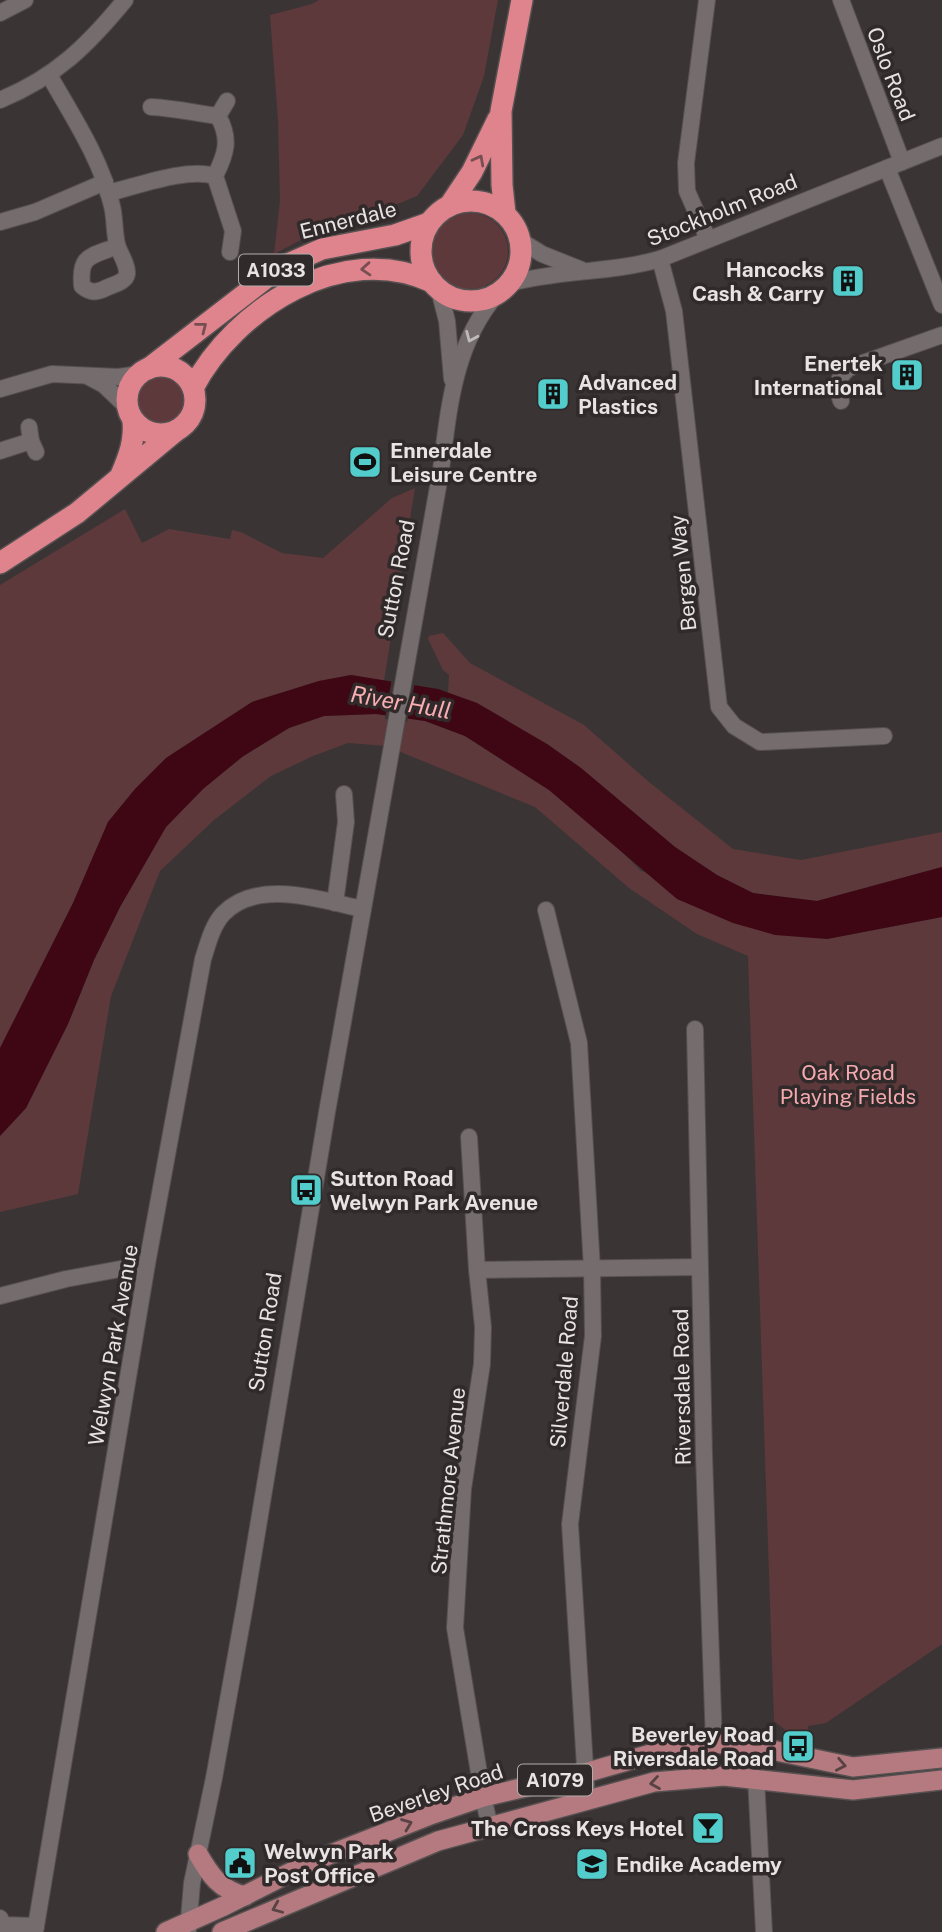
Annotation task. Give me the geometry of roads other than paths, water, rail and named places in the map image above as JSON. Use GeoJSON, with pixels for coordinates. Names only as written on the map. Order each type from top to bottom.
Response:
{"type":"FeatureCollection","features":[{"type":"Feature","properties":{"kind":"highway"},"geometry":{"type":"LineString","coordinates":[[505,212],[501,111],[522,0]]}},
{"type":"Feature","properties":{"kind":"highway"},"geometry":{"type":"LineString","coordinates":[[450,205],[472,172],[501,111]]}},
{"type":"Feature","properties":{"kind":"highway"},"geometry":{"type":"LineString","coordinates":[[464,200],[478,200],[492,205],[505,212],[515,225],[521,241],[520,263],[503,289],[483,300],[452,298],[435,286],[424,268],[422,237],[438,212],[450,205],[464,200]]}},
{"type":"Feature","properties":{"kind":"highway","name":"Ennerdale"},"geometry":{"type":"LineString","coordinates":[[144,371],[279,268],[322,249],[396,235],[429,223]]}},
{"type":"Feature","properties":{"kind":"highway","name":"A1033"},"geometry":{"type":"LineString","coordinates":[[193,388],[218,350],[244,324],[277,299],[301,286],[331,274],[372,268],[394,269],[435,286]]}},
{"type":"Feature","properties":{"kind":"highway"},"geometry":{"type":"LineString","coordinates":[[0,563],[77,513],[186,424],[193,412],[195,396],[193,388],[180,372],[170,367],[144,371],[129,390],[134,436],[130,456],[120,477]]}},
{"type":"Feature","properties":{"kind":"highway"},"geometry":{"type":"LineString","coordinates":[[131,414],[140,427],[158,434],[177,430]]}},
{"type":"Feature","properties":{"kind":"main road","name":"Beverley Road"},"geometry":{"type":"LineString","coordinates":[[166,1932],[188,1927],[311,1862],[482,1797],[585,1773],[658,1752],[714,1744],[738,1744],[853,1767],[942,1758]]}},
{"type":"Feature","properties":{"kind":"main road"},"geometry":{"type":"LineString","coordinates":[[680,1749],[691,1779]]}},
{"type":"Feature","properties":{"kind":"main road","name":"A1079"},"geometry":{"type":"LineString","coordinates":[[222,1932],[438,1841],[654,1782],[724,1776],[853,1790],[942,1780]]}},
{"type":"Feature","properties":{"kind":"main road"},"geometry":{"type":"LineString","coordinates":[[354,1845],[366,1870]]}},
{"type":"Feature","properties":{"kind":"main road"},"geometry":{"type":"LineString","coordinates":[[198,1854],[211,1877],[219,1885],[245,1896]]}},
{"type":"Feature","properties":{"kind":"street"},"geometry":{"type":"LineString","coordinates":[[0,13],[25,0]]}},
{"type":"Feature","properties":{"kind":"street"},"geometry":{"type":"LineString","coordinates":[[0,100],[49,75],[92,41],[125,0]]}},
{"type":"Feature","properties":{"kind":"street"},"geometry":{"type":"LineString","coordinates":[[707,0],[686,163],[687,191],[708,239]]}},
{"type":"Feature","properties":{"kind":"street","name":"Oslo Road"},"geometry":{"type":"LineString","coordinates":[[841,0],[942,304]]}},
{"type":"Feature","properties":{"kind":"street"},"geometry":{"type":"LineString","coordinates":[[49,75],[89,146],[106,188],[117,246]]}},
{"type":"Feature","properties":{"kind":"street"},"geometry":{"type":"LineString","coordinates":[[218,116],[227,102]]}},
{"type":"Feature","properties":{"kind":"street"},"geometry":{"type":"LineString","coordinates":[[152,107],[218,116]]}},
{"type":"Feature","properties":{"kind":"street"},"geometry":{"type":"LineString","coordinates":[[218,116],[225,129],[225,155],[215,176],[233,231],[230,252]]}},
{"type":"Feature","properties":{"kind":"street","name":"Stockholm Road"},"geometry":{"type":"LineString","coordinates":[[503,289],[537,277],[635,266],[660,259],[942,146]]}},
{"type":"Feature","properties":{"kind":"street"},"geometry":{"type":"LineString","coordinates":[[0,222],[106,188],[204,173],[215,176]]}},
{"type":"Feature","properties":{"kind":"street"},"geometry":{"type":"LineString","coordinates":[[521,241],[542,254],[584,271]]}},
{"type":"Feature","properties":{"kind":"street","name":"Bergen Way"},"geometry":{"type":"LineString","coordinates":[[660,259],[674,311],[719,707],[734,726],[760,742],[884,736]]}},
{"type":"Feature","properties":{"kind":"street"},"geometry":{"type":"LineString","coordinates":[[435,286],[447,321],[452,385]]}},
{"type":"Feature","properties":{"kind":"street","name":"Sutton Road"},"geometry":{"type":"LineString","coordinates":[[188,1927],[192,1883],[245,1605],[403,676],[441,470],[452,385],[484,309],[503,289]]}},
{"type":"Feature","properties":{"kind":"street"},"geometry":{"type":"LineString","coordinates":[[841,401],[836,386],[840,376],[849,368],[942,335]]}},
{"type":"Feature","properties":{"kind":"street"},"geometry":{"type":"LineString","coordinates":[[0,389],[52,374],[120,377],[144,371]]}},
{"type":"Feature","properties":{"kind":"street"},"geometry":{"type":"LineString","coordinates":[[86,375],[104,385],[131,414]]}},
{"type":"Feature","properties":{"kind":"street"},"geometry":{"type":"LineString","coordinates":[[0,450],[32,440]]}},
{"type":"Feature","properties":{"kind":"street"},"geometry":{"type":"LineString","coordinates":[[335,903],[346,822],[344,794]]}},
{"type":"Feature","properties":{"kind":"street","name":"Welwyn Park Avenue"},"geometry":{"type":"LineString","coordinates":[[36,1929],[147,1264],[203,959],[221,916],[234,904],[249,897],[274,893],[363,909]]}},
{"type":"Feature","properties":{"kind":"street","name":"Silverdale Road"},"geometry":{"type":"LineString","coordinates":[[546,910],[579,1043],[592,1269],[593,1336],[570,1524],[587,1799]]}},
{"type":"Feature","properties":{"kind":"street","name":"Riversdale Road"},"geometry":{"type":"LineString","coordinates":[[695,1029],[714,1744]]}},
{"type":"Feature","properties":{"kind":"street","name":"Strathmore Avenue"},"geometry":{"type":"LineString","coordinates":[[469,1137],[483,1327],[482,1364],[463,1489],[455,1628],[482,1797],[490,1826]]}},
{"type":"Feature","properties":{"kind":"street"},"geometry":{"type":"LineString","coordinates":[[0,1296],[66,1279],[147,1264]]}},
{"type":"Feature","properties":{"kind":"street"},"geometry":{"type":"LineString","coordinates":[[477,1270],[700,1267]]}},
{"type":"Feature","properties":{"kind":"street"},"geometry":{"type":"LineString","coordinates":[[756,1778],[764,1932]]}},
{"type":"Feature","properties":{"kind":"street"},"geometry":{"type":"LineString","coordinates":[[3,1925],[36,1929]]}},
{"type":"Feature","properties":{"kind":"water","name":"River Hull"},"geometry":{"type":"Polygon","coordinates":[[[351,675],[438,689],[477,703],[547,744],[581,768],[675,847],[717,875],[753,893],[817,901],[942,867],[942,917],[827,939],[775,935],[733,923],[677,899],[549,790],[465,736],[425,721],[376,714],[324,716],[289,728],[242,757],[203,789],[166,827],[120,907],[94,960],[68,1024],[26,1108],[0,1136],[0,1048],[73,903],[108,822],[135,789],[166,758],[252,702],[319,681],[351,675]]]}},
{"type":"Feature","properties":{"kind":"place","name":"Hancocks Cash & Carry"},"geometry":{"type":"Point","coordinates":[848,281]}},
{"type":"Feature","properties":{"kind":"place","name":"Enertek International"},"geometry":{"type":"Point","coordinates":[907,375]}},
{"type":"Feature","properties":{"kind":"place","name":"Advanced Plastics"},"geometry":{"type":"Point","coordinates":[553,394]}},
{"type":"Feature","properties":{"kind":"place","name":"Ennerdale Leisure Centre"},"geometry":{"type":"Point","coordinates":[365,462]}},
{"type":"Feature","properties":{"kind":"place","name":"Sutton Road Welwyn Park Avenue"},"geometry":{"type":"Point","coordinates":[306,1190]}},
{"type":"Feature","properties":{"kind":"place","name":"Beverley Road Riversdale Road"},"geometry":{"type":"Point","coordinates":[798,1746]}},
{"type":"Feature","properties":{"kind":"place","name":"The Cross Keys Hotel"},"geometry":{"type":"Point","coordinates":[708,1828]}},
{"type":"Feature","properties":{"kind":"place","name":"Welwyn Park Post Office"},"geometry":{"type":"Point","coordinates":[240,1863]}},
{"type":"Feature","properties":{"kind":"place","name":"Endike Academy"},"geometry":{"type":"Point","coordinates":[592,1864]}},
{"type":"Feature","properties":{"kind":"park label","name":"Oak Road Playing Fields"},"geometry":{"type":"Point","coordinates":[848,1084]}}]}
